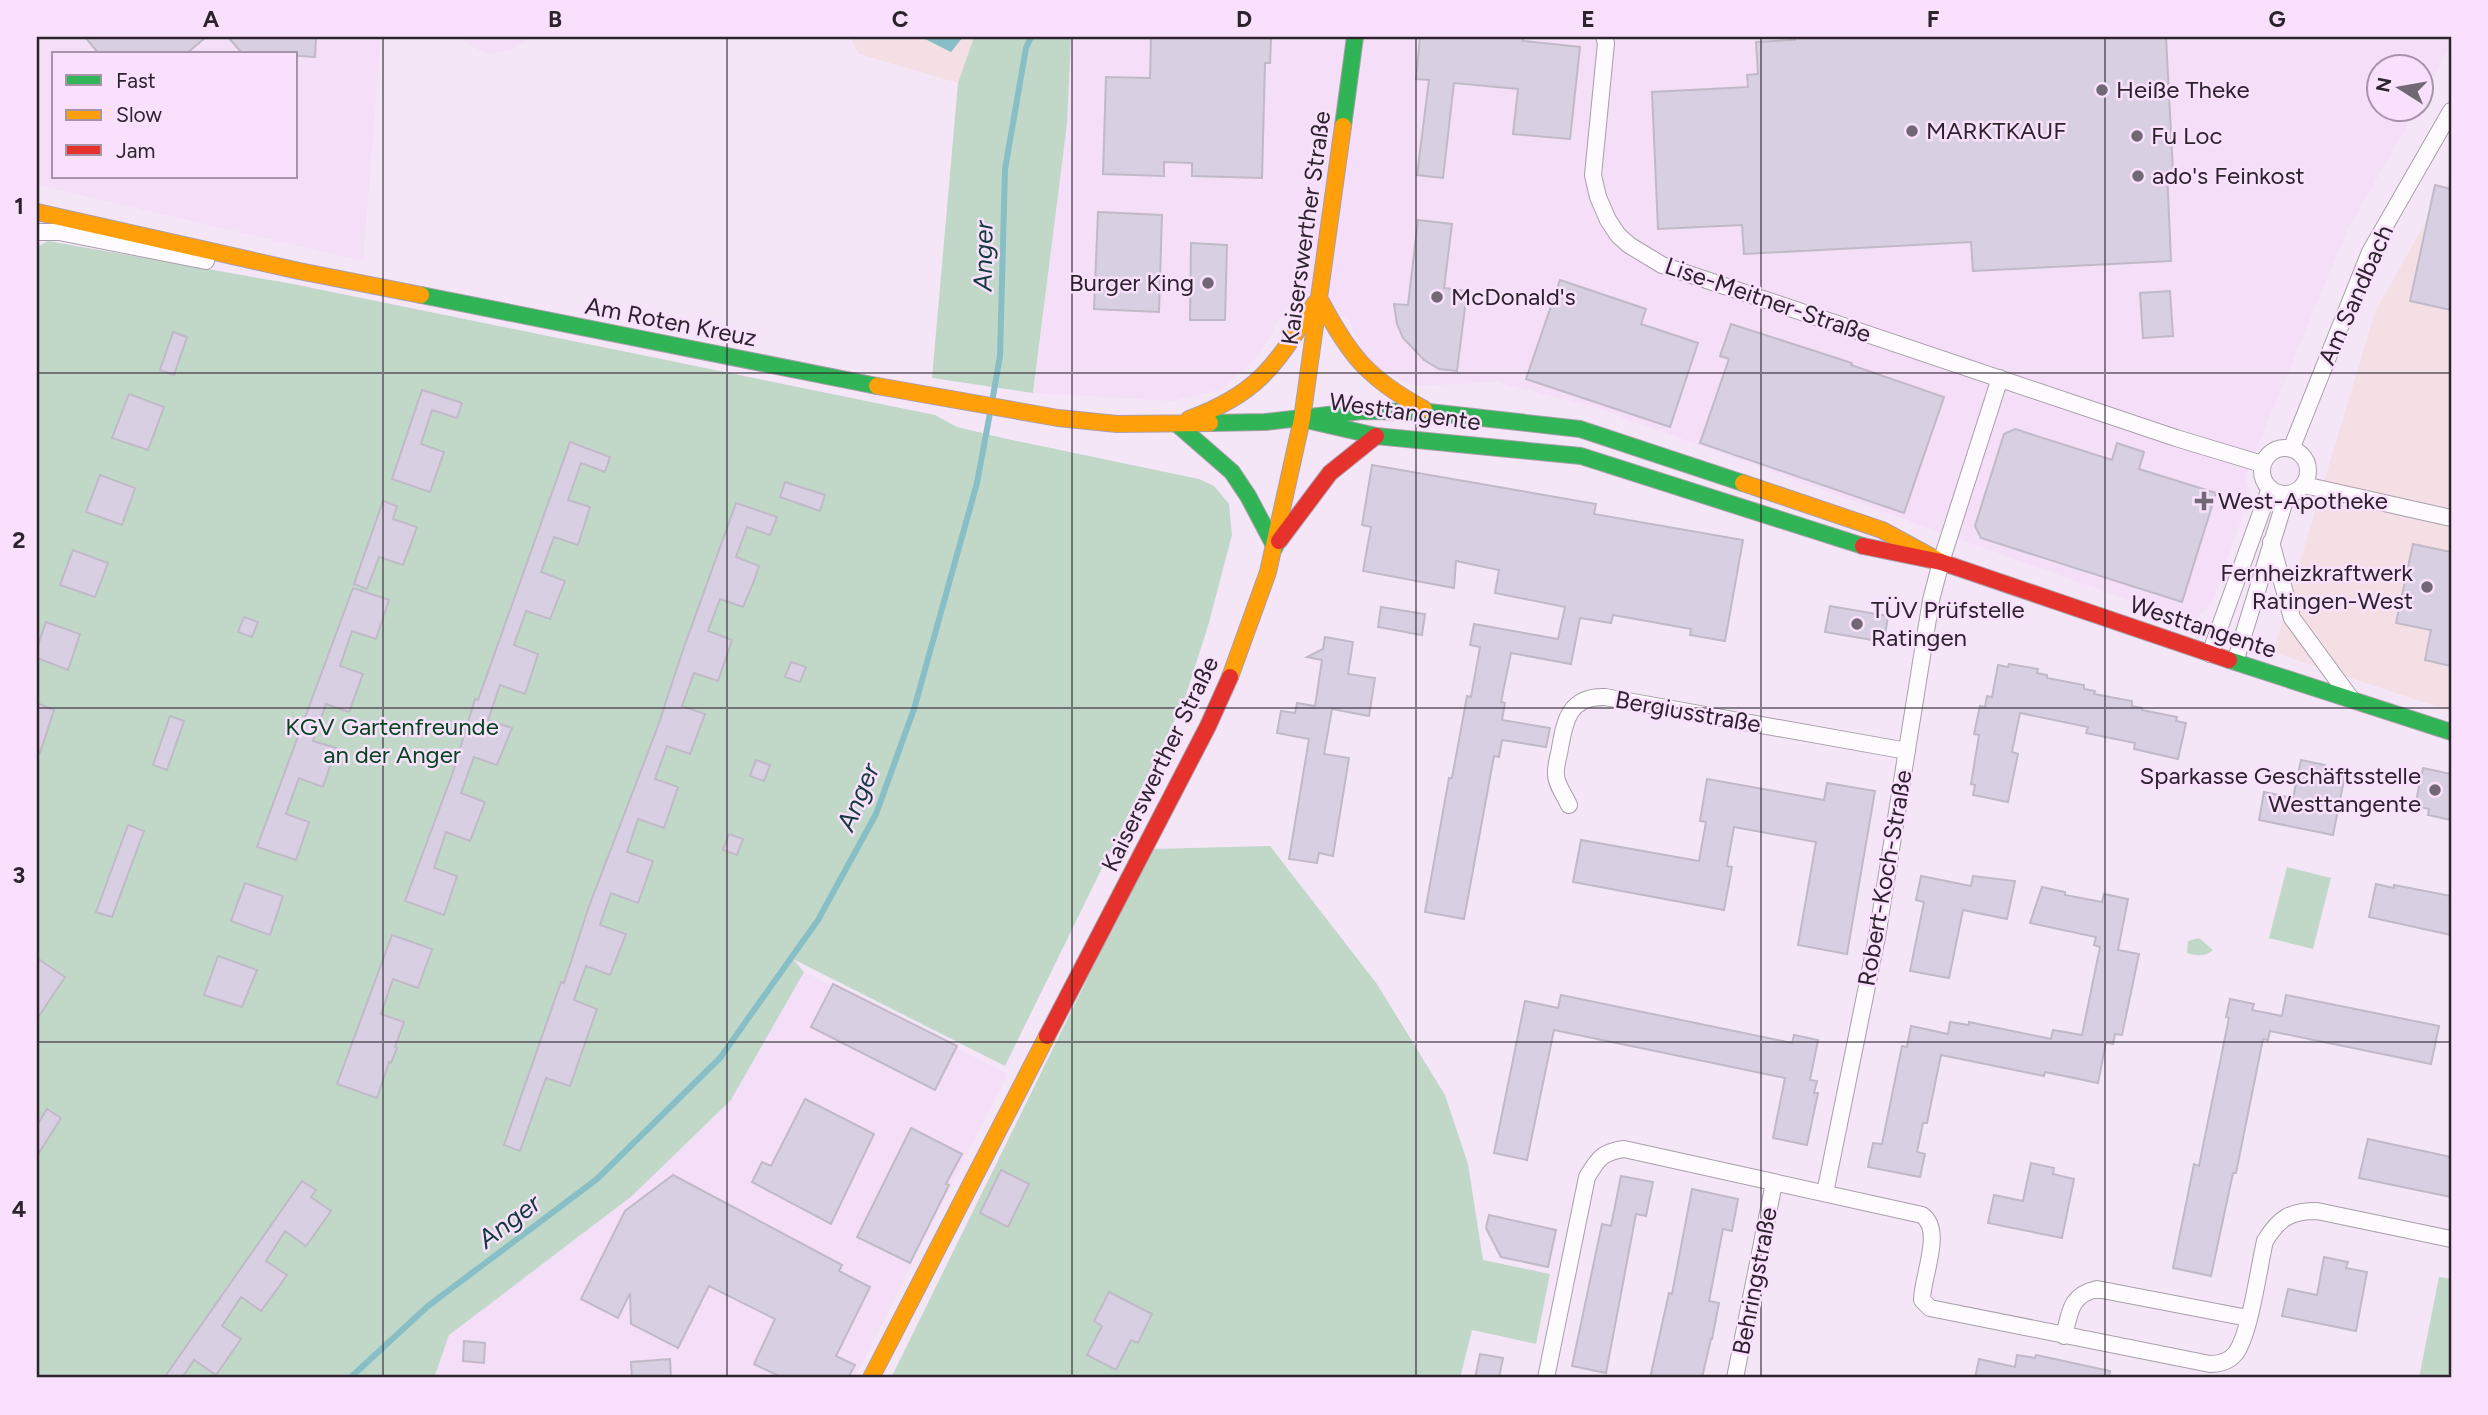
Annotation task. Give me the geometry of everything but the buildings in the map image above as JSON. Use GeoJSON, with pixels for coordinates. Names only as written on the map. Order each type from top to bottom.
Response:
{"type":"FeatureCollection","features":[{"type":"Feature","properties":{"kind":"street","name":"Kaiserswerther Straße"},"geometry":{"type":"LineString","coordinates":[[871,1378],[1208,726],[1237,660],[1275,547],[1302,419],[1355,37]]}},
{"type":"Feature","properties":{"kind":"street","name":"Lise-Meitner-Straße"},"geometry":{"type":"LineString","coordinates":[[1604,37],[1606,43],[1593,175],[1598,197],[1608,220],[1629,245],[1662,265],[2176,438],[2262,464]]}},
{"type":"Feature","properties":{"kind":"street","name":"Am Sandbach"},"geometry":{"type":"LineString","coordinates":[[2292,447],[2370,252],[2451,111]]}},
{"type":"Feature","properties":{"kind":"street","name":"Am Roten Kreuz"},"geometry":{"type":"LineString","coordinates":[[37,212],[299,271],[1009,411],[1117,424],[1302,419]]}},
{"type":"Feature","properties":{"kind":"street"},"geometry":{"type":"LineString","coordinates":[[37,232],[59,232],[227,265],[299,271]]}},
{"type":"Feature","properties":{"kind":"street"},"geometry":{"type":"LineString","coordinates":[[1319,298],[1338,337],[1359,366],[1376,382],[1429,412]]}},
{"type":"Feature","properties":{"kind":"street"},"geometry":{"type":"LineString","coordinates":[[1319,298],[1281,355],[1245,392],[1229,402],[1177,424],[1208,449],[1238,480],[1275,547],[1330,473],[1376,436]]}},
{"type":"Feature","properties":{"kind":"street"},"geometry":{"type":"LineString","coordinates":[[1941,562],[2000,378]]}},
{"type":"Feature","properties":{"kind":"street","name":"Westtangente"},"geometry":{"type":"LineString","coordinates":[[1302,419],[1363,411],[1429,412],[1580,429],[1882,530],[1941,562]]}},
{"type":"Feature","properties":{"kind":"street","name":"Westtangente"},"geometry":{"type":"LineString","coordinates":[[1302,419],[1376,436],[1581,456],[1875,550],[1941,562],[2210,654],[2451,732]]}},
{"type":"Feature","properties":{"kind":"street"},"geometry":{"type":"LineString","coordinates":[[2292,447],[2306,459],[2308,477],[2304,485],[2296,491],[2277,493],[2264,481],[2262,464],[2274,449],[2292,447]]}},
{"type":"Feature","properties":{"kind":"street"},"geometry":{"type":"LineString","coordinates":[[2304,485],[2451,519]]}},
{"type":"Feature","properties":{"kind":"street"},"geometry":{"type":"LineString","coordinates":[[2210,654],[2270,488]]}},
{"type":"Feature","properties":{"kind":"street"},"geometry":{"type":"LineString","coordinates":[[2235,662],[2287,494]]}},
{"type":"Feature","properties":{"kind":"street"},"geometry":{"type":"LineString","coordinates":[[2271,542],[2292,618],[2352,700]]}},
{"type":"Feature","properties":{"kind":"street","name":"Robert-Koch-Straße"},"geometry":{"type":"LineString","coordinates":[[1825,1193],[1877,937],[1931,600],[1941,562]]}},
{"type":"Feature","properties":{"kind":"street","name":"Bergiusstraße"},"geometry":{"type":"LineString","coordinates":[[1569,805],[1555,777],[1564,726],[1579,702],[1590,697],[1605,697],[1908,751]]}},
{"type":"Feature","properties":{"kind":"street"},"geometry":{"type":"LineString","coordinates":[[1546,1378],[1587,1177],[1607,1151],[1624,1150],[1922,1215],[1931,1224],[1933,1234],[1922,1300],[1930,1308],[2210,1364],[2218,1364],[2237,1352],[2242,1343],[2264,1241],[2274,1226],[2285,1217],[2300,1211],[2317,1212],[2451,1238]]}},
{"type":"Feature","properties":{"kind":"street","name":"Behringstraße"},"geometry":{"type":"LineString","coordinates":[[1735,1378],[1774,1183]]}},
{"type":"Feature","properties":{"kind":"street"},"geometry":{"type":"LineString","coordinates":[[2064,1336],[2074,1301],[2083,1292],[2097,1289],[2248,1318]]}},
{"type":"Feature","properties":{"kind":"shaded area"},"geometry":{"type":"Polygon","coordinates":[[[37,37],[381,37],[363,261],[37,185],[37,37]]]}},
{"type":"Feature","properties":{"kind":"shaded area"},"geometry":{"type":"Polygon","coordinates":[[[460,37],[533,37],[513,49],[489,54],[471,46],[460,37]]]}},
{"type":"Feature","properties":{"kind":"shaded area"},"geometry":{"type":"Polygon","coordinates":[[[850,37],[974,37],[958,83],[859,54],[850,37]]]}},
{"type":"Feature","properties":{"kind":"shaded area"},"geometry":{"type":"Polygon","coordinates":[[[1071,37],[2451,37],[2451,45],[2436,72],[2436,52],[2366,52],[2366,122],[2409,122],[2346,233],[2245,477],[2250,495],[2211,605],[2197,617],[2175,617],[1588,405],[1496,382],[1414,386],[1377,368],[1362,352],[1348,317],[1285,309],[1259,356],[1222,389],[1172,401],[1034,393],[1067,124],[1071,37]]]}},
{"type":"Feature","properties":{"kind":"shaded area"},"geometry":{"type":"Polygon","coordinates":[[[2451,177],[2451,711],[2273,652],[2375,312],[2451,177]]]}},
{"type":"Feature","properties":{"kind":"shaded area"},"geometry":{"type":"Polygon","coordinates":[[[804,972],[1008,1074],[854,1378],[434,1378],[448,1335],[632,1196],[731,1100],[804,972]]]}},
{"type":"Feature","properties":{"kind":"green space"},"geometry":{"type":"Polygon","coordinates":[[[974,37],[1071,37],[1067,124],[1033,393],[932,378],[958,83],[974,37]]]}},
{"type":"Feature","properties":{"kind":"green space","name":"KGV Gartenfreunde an der Anger"},"geometry":{"type":"Polygon","coordinates":[[[48,241],[293,284],[935,415],[957,427],[1199,479],[1214,486],[1229,504],[1232,535],[1208,626],[1184,701],[1005,1066],[793,959],[804,972],[731,1100],[632,1196],[449,1335],[434,1378],[37,1378],[37,247],[48,241]]]}},
{"type":"Feature","properties":{"kind":"green space"},"geometry":{"type":"Polygon","coordinates":[[[1270,846],[1377,984],[1445,1095],[1468,1164],[1483,1260],[1550,1274],[1536,1344],[1472,1330],[1460,1378],[891,1378],[1151,849],[1270,846]]]}},
{"type":"Feature","properties":{"kind":"green space"},"geometry":{"type":"Polygon","coordinates":[[[2287,867],[2331,878],[2313,949],[2269,938],[2287,867]]]}},
{"type":"Feature","properties":{"kind":"green space"},"geometry":{"type":"Polygon","coordinates":[[[2199,938],[2213,950],[2201,955],[2187,953],[2188,941],[2199,938]]]}},
{"type":"Feature","properties":{"kind":"green space"},"geometry":{"type":"Polygon","coordinates":[[[2439,1277],[2451,1279],[2451,1378],[2419,1378],[2439,1277]]]}},
{"type":"Feature","properties":{"kind":"water"},"geometry":{"type":"Polygon","coordinates":[[[921,37],[963,37],[951,52],[921,37]]]}},
{"type":"Feature","properties":{"kind":"waterway","name":"Anger"},"geometry":{"type":"LineString","coordinates":[[992,402],[1000,356],[1005,169],[1026,48],[1031,37]]}},
{"type":"Feature","properties":{"kind":"waterway","name":"Anger"},"geometry":{"type":"LineString","coordinates":[[350,1378],[428,1306],[597,1179],[720,1058],[818,920],[876,814],[914,709],[977,483],[990,413]]}},
{"type":"Feature","properties":{"kind":"traffic: fast"},"geometry":{"type":"LineString","coordinates":[[1343,126],[1355,37]]}},
{"type":"Feature","properties":{"kind":"traffic: fast"},"geometry":{"type":"LineString","coordinates":[[421,295],[877,386]]}},
{"type":"Feature","properties":{"kind":"traffic: fast"},"geometry":{"type":"LineString","coordinates":[[1210,423],[1265,422],[1362,411],[1429,412],[1580,429],[1743,483]]}},
{"type":"Feature","properties":{"kind":"traffic: fast"},"geometry":{"type":"LineString","coordinates":[[1311,421],[1376,436],[1581,456],[1863,546]]}},
{"type":"Feature","properties":{"kind":"traffic: fast"},"geometry":{"type":"LineString","coordinates":[[1177,424],[1232,472],[1275,547]]}},
{"type":"Feature","properties":{"kind":"traffic: fast"},"geometry":{"type":"LineString","coordinates":[[2229,660],[2451,732]]}},
{"type":"Feature","properties":{"kind":"traffic: slow"},"geometry":{"type":"LineString","coordinates":[[1230,677],[1268,572],[1302,419],[1343,126]]}},
{"type":"Feature","properties":{"kind":"traffic: slow"},"geometry":{"type":"LineString","coordinates":[[37,212],[299,271],[421,295]]}},
{"type":"Feature","properties":{"kind":"traffic: slow"},"geometry":{"type":"LineString","coordinates":[[1319,298],[1340,335],[1361,363],[1388,387],[1424,409]]}},
{"type":"Feature","properties":{"kind":"traffic: slow"},"geometry":{"type":"LineString","coordinates":[[1189,419],[1213,409],[1250,387],[1277,360],[1315,303]]}},
{"type":"Feature","properties":{"kind":"traffic: slow"},"geometry":{"type":"LineString","coordinates":[[877,386],[1058,418],[1117,424],[1210,423]]}},
{"type":"Feature","properties":{"kind":"traffic: slow"},"geometry":{"type":"LineString","coordinates":[[1743,483],[1882,530],[1941,562]]}},
{"type":"Feature","properties":{"kind":"traffic: slow"},"geometry":{"type":"LineString","coordinates":[[871,1378],[1047,1036]]}},
{"type":"Feature","properties":{"kind":"traffic: jam"},"geometry":{"type":"LineString","coordinates":[[1279,541],[1330,473],[1376,436]]}},
{"type":"Feature","properties":{"kind":"traffic: jam"},"geometry":{"type":"LineString","coordinates":[[1863,546],[1941,562],[2229,660]]}},
{"type":"Feature","properties":{"kind":"traffic: jam"},"geometry":{"type":"LineString","coordinates":[[1047,1036],[1208,726],[1230,677]]}},
{"type":"Feature","properties":{"kind":"place","name":"Heiße Theke"},"geometry":{"type":"Point","coordinates":[2102,90]}},
{"type":"Feature","properties":{"kind":"place","name":"MARKTKAUF"},"geometry":{"type":"Point","coordinates":[1912,131]}},
{"type":"Feature","properties":{"kind":"place","name":"Fu Loc"},"geometry":{"type":"Point","coordinates":[2137,136]}},
{"type":"Feature","properties":{"kind":"place","name":"ado's Feinkost"},"geometry":{"type":"Point","coordinates":[2138,176]}},
{"type":"Feature","properties":{"kind":"place","name":"Burger King"},"geometry":{"type":"Point","coordinates":[1208,283]}},
{"type":"Feature","properties":{"kind":"place","name":"McDonald's"},"geometry":{"type":"Point","coordinates":[1437,297]}},
{"type":"Feature","properties":{"kind":"place","name":"West-Apotheke"},"geometry":{"type":"Point","coordinates":[2204,501]}},
{"type":"Feature","properties":{"kind":"place","name":"Fernheizkraftwerk Ratingen-West"},"geometry":{"type":"Point","coordinates":[2427,587]}},
{"type":"Feature","properties":{"kind":"place","name":"TÜV Prüfstelle Ratingen"},"geometry":{"type":"Point","coordinates":[1857,624]}},
{"type":"Feature","properties":{"kind":"place","name":"Sparkasse Geschäftsstelle Westtangente"},"geometry":{"type":"Point","coordinates":[2435,790]}}]}
